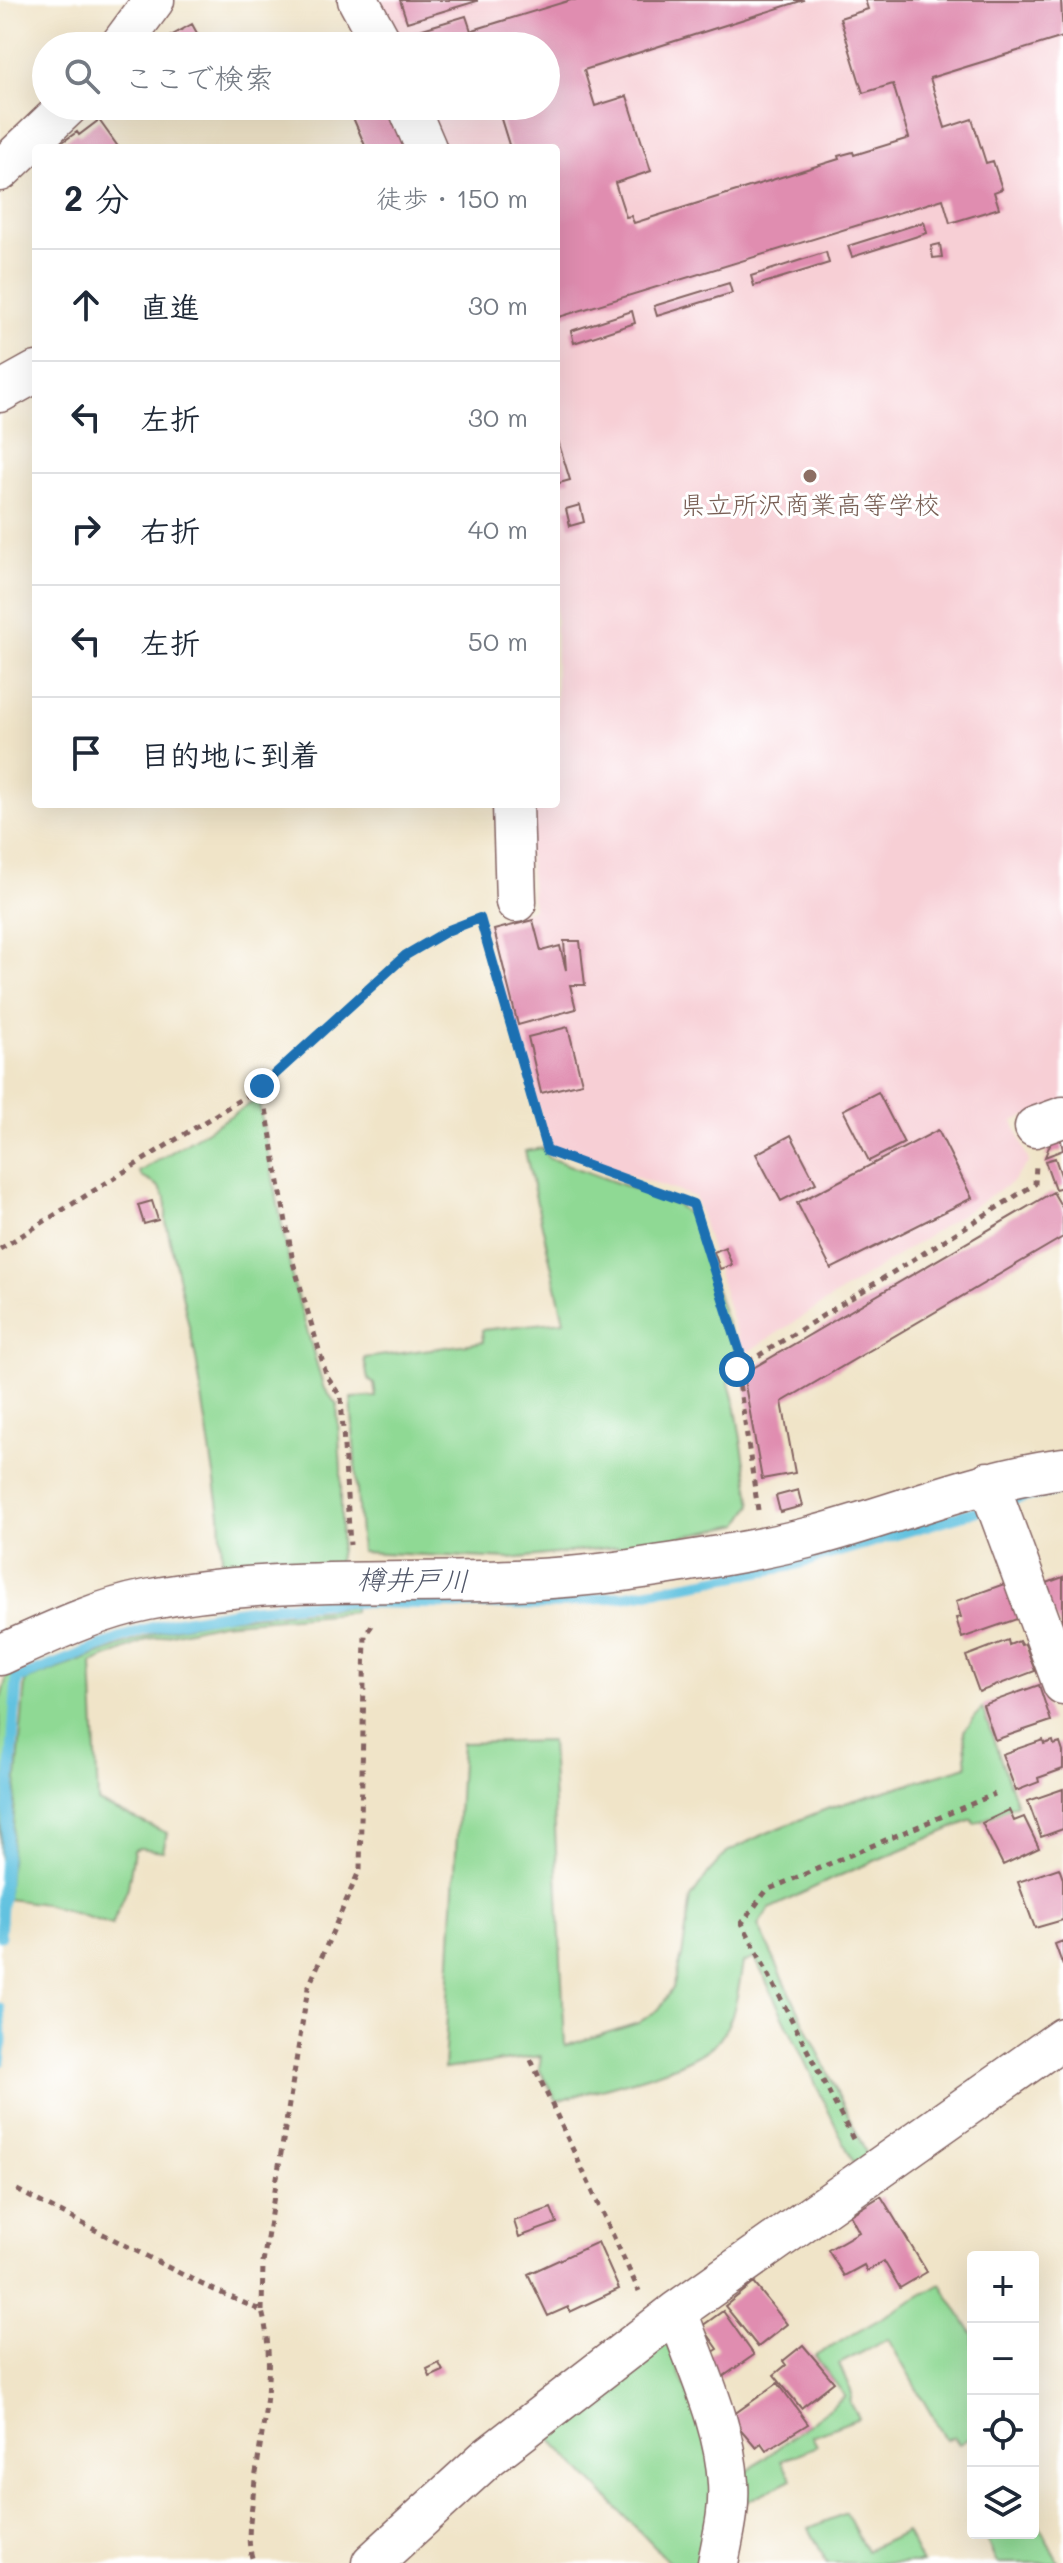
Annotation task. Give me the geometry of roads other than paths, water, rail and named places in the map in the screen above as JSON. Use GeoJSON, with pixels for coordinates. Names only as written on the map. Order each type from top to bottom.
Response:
{"type":"FeatureCollection","features":[{"type":"Feature","properties":{"kind":"street"},"geometry":{"type":"LineString","coordinates":[[130,32],[154,0]]}},
{"type":"Feature","properties":{"kind":"street"},"geometry":{"type":"LineString","coordinates":[[358,0],[375,32]]}},
{"type":"Feature","properties":{"kind":"street"},"geometry":{"type":"LineString","coordinates":[[0,171],[53,120]]}},
{"type":"Feature","properties":{"kind":"street"},"geometry":{"type":"LineString","coordinates":[[414,120],[424,144]]}},
{"type":"Feature","properties":{"kind":"street"},"geometry":{"type":"LineString","coordinates":[[0,392],[32,374]]}},
{"type":"Feature","properties":{"kind":"street"},"geometry":{"type":"LineString","coordinates":[[513,808],[516,902]]}},
{"type":"Feature","properties":{"kind":"street"},"geometry":{"type":"LineString","coordinates":[[0,1655],[71,1624],[145,1600],[223,1590],[352,1582],[563,1579],[763,1547],[994,1499],[1063,1468]]}},
{"type":"Feature","properties":{"kind":"street"},"geometry":{"type":"LineString","coordinates":[[994,1499],[1063,1684]]}},
{"type":"Feature","properties":{"kind":"street"},"geometry":{"type":"LineString","coordinates":[[372,2563],[487,2458],[667,2320],[1063,2038]]}},
{"type":"Feature","properties":{"kind":"street"},"geometry":{"type":"LineString","coordinates":[[667,2320],[720,2434],[728,2483],[726,2521],[718,2563]]}},
{"type":"Feature","properties":{"kind":"waterway","name":"樽井戸川"},"geometry":{"type":"LineString","coordinates":[[0,1936],[17,1679],[142,1630],[174,1622],[251,1609],[327,1602],[539,1605],[625,1596],[790,1566],[1023,1497],[1063,1489]]}},
{"type":"Feature","properties":{"kind":"waterway","name":"樽井戸川"},"geometry":{"type":"LineString","coordinates":[[0,2008],[0,2061]]}},
{"type":"Feature","properties":{"kind":"place","name":"県立所沢商業高等学校"},"geometry":{"type":"Point","coordinates":[810,476]}}]}
